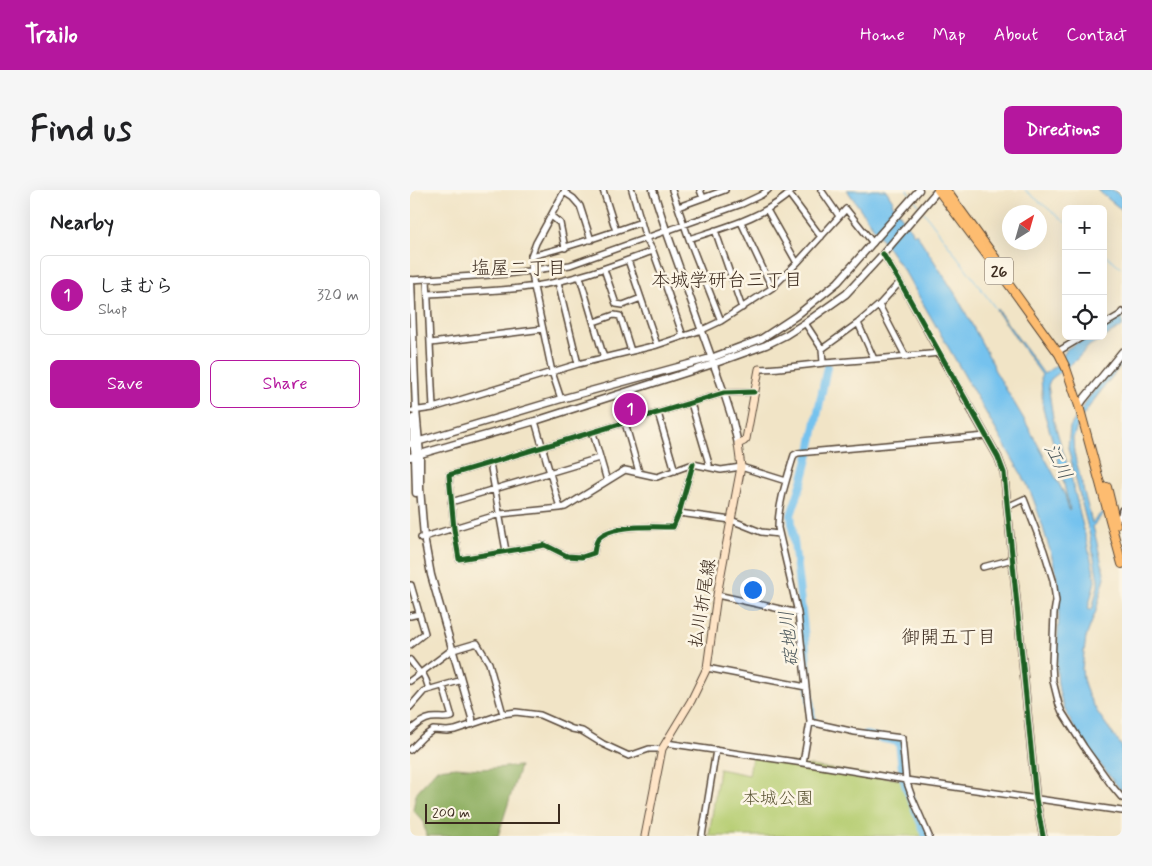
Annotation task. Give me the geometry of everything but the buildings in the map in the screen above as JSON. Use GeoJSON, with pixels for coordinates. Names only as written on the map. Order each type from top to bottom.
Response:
{"type":"FeatureCollection","features":[{"type":"Feature","properties":{"kind":"main road","name":"26"},"geometry":{"type":"LineString","coordinates":[[938,190],[1060,352]]}},
{"type":"Feature","properties":{"kind":"main road","name":"26"},"geometry":{"type":"LineString","coordinates":[[946,190],[1068,366],[1081,403],[1113,522],[1122,564]]}},
{"type":"Feature","properties":{"kind":"main road"},"geometry":{"type":"LineString","coordinates":[[738,444],[746,439],[759,369]]}},
{"type":"Feature","properties":{"kind":"main road","name":"払川折尾線"},"geometry":{"type":"LineString","coordinates":[[645,836],[664,746],[691,701],[707,668],[717,595],[741,467],[738,444]]}},
{"type":"Feature","properties":{"kind":"main road","name":"26"},"geometry":{"type":"LineString","coordinates":[[1113,522],[1122,547]]}},
{"type":"Feature","properties":{"kind":"street"},"geometry":{"type":"LineString","coordinates":[[603,190],[616,231]]}},
{"type":"Feature","properties":{"kind":"street"},"geometry":{"type":"LineString","coordinates":[[632,190],[646,238],[653,251],[683,336]]}},
{"type":"Feature","properties":{"kind":"street"},"geometry":{"type":"LineString","coordinates":[[653,190],[724,393],[738,444]]}},
{"type":"Feature","properties":{"kind":"street"},"geometry":{"type":"LineString","coordinates":[[672,190],[721,321]]}},
{"type":"Feature","properties":{"kind":"street"},"geometry":{"type":"LineString","coordinates":[[700,190],[703,198]]}},
{"type":"Feature","properties":{"kind":"street"},"geometry":{"type":"LineString","coordinates":[[678,207],[725,190]]}},
{"type":"Feature","properties":{"kind":"street"},"geometry":{"type":"LineString","coordinates":[[422,538],[420,488],[414,443],[410,280],[507,274],[570,264],[742,204],[768,190]]}},
{"type":"Feature","properties":{"kind":"street"},"geometry":{"type":"LineString","coordinates":[[821,190],[839,216]]}},
{"type":"Feature","properties":{"kind":"street"},"geometry":{"type":"LineString","coordinates":[[414,443],[560,399],[712,361],[761,339],[796,316],[838,282],[919,190]]}},
{"type":"Feature","properties":{"kind":"street"},"geometry":{"type":"LineString","coordinates":[[415,456],[535,421],[712,361],[766,345],[786,335],[846,294],[938,190]]}},
{"type":"Feature","properties":{"kind":"street"},"geometry":{"type":"LineString","coordinates":[[560,399],[552,372],[534,287],[531,256],[536,243],[565,191],[580,206],[591,240]]}},
{"type":"Feature","properties":{"kind":"street"},"geometry":{"type":"LineString","coordinates":[[689,239],[741,222],[767,210],[791,192],[821,237]]}},
{"type":"Feature","properties":{"kind":"street"},"geometry":{"type":"LineString","coordinates":[[414,411],[433,408],[578,364],[657,345],[702,330],[721,321],[772,288],[846,209],[875,241]]}},
{"type":"Feature","properties":{"kind":"street"},"geometry":{"type":"LineString","coordinates":[[767,210],[797,263]]}},
{"type":"Feature","properties":{"kind":"street"},"geometry":{"type":"LineString","coordinates":[[551,216],[560,223],[565,248]]}},
{"type":"Feature","properties":{"kind":"street"},"geometry":{"type":"LineString","coordinates":[[531,256],[591,240],[641,222]]}},
{"type":"Feature","properties":{"kind":"street"},"geometry":{"type":"LineString","coordinates":[[741,222],[772,288]]}},
{"type":"Feature","properties":{"kind":"street"},"geometry":{"type":"LineString","coordinates":[[715,230],[742,308]]}},
{"type":"Feature","properties":{"kind":"street"},"geometry":{"type":"LineString","coordinates":[[428,294],[534,287],[580,277],[653,251]]}},
{"type":"Feature","properties":{"kind":"street"},"geometry":{"type":"LineString","coordinates":[[884,253],[998,457],[1004,472],[1036,799],[1043,836]]}},
{"type":"Feature","properties":{"kind":"street"},"geometry":{"type":"LineString","coordinates":[[628,260],[657,345]]}},
{"type":"Feature","properties":{"kind":"street"},"geometry":{"type":"LineString","coordinates":[[604,269],[616,304],[623,305],[641,298]]}},
{"type":"Feature","properties":{"kind":"street"},"geometry":{"type":"LineString","coordinates":[[580,277],[604,358]]}},
{"type":"Feature","properties":{"kind":"street"},"geometry":{"type":"LineString","coordinates":[[427,279],[433,408]]}},
{"type":"Feature","properties":{"kind":"street"},"geometry":{"type":"LineString","coordinates":[[558,282],[578,364]]}},
{"type":"Feature","properties":{"kind":"street"},"geometry":{"type":"LineString","coordinates":[[822,349],[879,305],[900,282]]}},
{"type":"Feature","properties":{"kind":"street"},"geometry":{"type":"LineString","coordinates":[[879,305],[906,357]]}},
{"type":"Feature","properties":{"kind":"street"},"geometry":{"type":"LineString","coordinates":[[1107,323],[1122,312]]}},
{"type":"Feature","properties":{"kind":"street"},"geometry":{"type":"LineString","coordinates":[[594,322],[614,315],[620,316],[631,351]]}},
{"type":"Feature","properties":{"kind":"street"},"geometry":{"type":"LineString","coordinates":[[858,322],[874,359]]}},
{"type":"Feature","properties":{"kind":"street"},"geometry":{"type":"LineString","coordinates":[[805,323],[822,349],[822,363]]}},
{"type":"Feature","properties":{"kind":"street"},"geometry":{"type":"LineString","coordinates":[[431,343],[543,329]]}},
{"type":"Feature","properties":{"kind":"street"},"geometry":{"type":"LineString","coordinates":[[1060,352],[1078,340]]}},
{"type":"Feature","properties":{"kind":"street"},"geometry":{"type":"LineString","coordinates":[[1081,403],[1122,352]]}},
{"type":"Feature","properties":{"kind":"street"},"geometry":{"type":"LineString","coordinates":[[759,369],[939,353]]}},
{"type":"Feature","properties":{"kind":"street"},"geometry":{"type":"LineString","coordinates":[[410,355],[414,411]]}},
{"type":"Feature","properties":{"kind":"street"},"geometry":{"type":"LineString","coordinates":[[693,464],[673,527],[635,526],[605,532],[597,540],[594,553],[582,557],[567,556],[546,545],[459,559],[451,502],[450,475],[724,393],[754,392]]}},
{"type":"Feature","properties":{"kind":"street"},"geometry":{"type":"LineString","coordinates":[[691,403],[709,467]]}},
{"type":"Feature","properties":{"kind":"street"},"geometry":{"type":"LineString","coordinates":[[658,413],[675,471]]}},
{"type":"Feature","properties":{"kind":"street"},"geometry":{"type":"LineString","coordinates":[[535,421],[560,508]]}},
{"type":"Feature","properties":{"kind":"street"},"geometry":{"type":"LineString","coordinates":[[625,423],[640,472]]}},
{"type":"Feature","properties":{"kind":"street"},"geometry":{"type":"LineString","coordinates":[[593,433],[607,481]]}},
{"type":"Feature","properties":{"kind":"street"},"geometry":{"type":"LineString","coordinates":[[802,762],[810,722],[798,613],[779,534],[778,519],[794,455],[798,453],[986,436]]}},
{"type":"Feature","properties":{"kind":"street"},"geometry":{"type":"LineString","coordinates":[[415,456],[413,488],[428,575],[452,650],[472,718],[472,724]]}},
{"type":"Feature","properties":{"kind":"street"},"geometry":{"type":"LineString","coordinates":[[451,502],[600,458]]}},
{"type":"Feature","properties":{"kind":"street"},"geometry":{"type":"LineString","coordinates":[[490,463],[506,551]]}},
{"type":"Feature","properties":{"kind":"street"},"geometry":{"type":"LineString","coordinates":[[422,538],[500,514],[565,507],[625,470],[658,477],[693,464],[721,470],[741,467],[786,481]]}},
{"type":"Feature","properties":{"kind":"street"},"geometry":{"type":"LineString","coordinates":[[1007,507],[1024,499],[1053,580],[1056,601],[1052,665],[1053,681],[1059,705],[1084,747],[1122,798]]}},
{"type":"Feature","properties":{"kind":"street"},"geometry":{"type":"LineString","coordinates":[[1113,522],[1121,515],[1122,510]]}},
{"type":"Feature","properties":{"kind":"street"},"geometry":{"type":"LineString","coordinates":[[679,513],[731,520],[761,532],[779,534]]}},
{"type":"Feature","properties":{"kind":"street"},"geometry":{"type":"LineString","coordinates":[[983,567],[1013,559]]}},
{"type":"Feature","properties":{"kind":"street"},"geometry":{"type":"LineString","coordinates":[[410,585],[425,633],[410,645]]}},
{"type":"Feature","properties":{"kind":"street"},"geometry":{"type":"LineString","coordinates":[[717,595],[798,613]]}},
{"type":"Feature","properties":{"kind":"street"},"geometry":{"type":"LineString","coordinates":[[410,616],[419,614]]}},
{"type":"Feature","properties":{"kind":"street"},"geometry":{"type":"LineString","coordinates":[[410,681],[452,650],[477,643],[489,663],[503,714]]}},
{"type":"Feature","properties":{"kind":"street"},"geometry":{"type":"LineString","coordinates":[[452,650],[459,682],[472,724]]}},
{"type":"Feature","properties":{"kind":"street"},"geometry":{"type":"LineString","coordinates":[[410,660],[426,680],[429,689]]}},
{"type":"Feature","properties":{"kind":"street"},"geometry":{"type":"LineString","coordinates":[[707,668],[806,687]]}},
{"type":"Feature","properties":{"kind":"street"},"geometry":{"type":"LineString","coordinates":[[410,707],[421,694],[429,689],[459,682]]}},
{"type":"Feature","properties":{"kind":"street"},"geometry":{"type":"LineString","coordinates":[[410,731],[429,718],[452,717],[443,686]]}},
{"type":"Feature","properties":{"kind":"street"},"geometry":{"type":"LineString","coordinates":[[410,750],[433,730],[455,730],[503,714],[516,712],[540,715],[572,729],[582,731],[603,744],[629,756],[664,746],[716,750],[1122,811]]}},
{"type":"Feature","properties":{"kind":"street"},"geometry":{"type":"LineString","coordinates":[[810,722],[855,732],[902,738],[906,780],[928,836]]}},
{"type":"Feature","properties":{"kind":"street"},"geometry":{"type":"LineString","coordinates":[[702,836],[716,750]]}},
{"type":"Feature","properties":{"kind":"green space","name":"本城公園"},"geometry":{"type":"Polygon","coordinates":[[[752,757],[903,780],[905,790],[926,836],[709,836],[719,769],[749,775],[752,757]]]}},
{"type":"Feature","properties":{"kind":"green space"},"geometry":{"type":"Polygon","coordinates":[[[520,766],[498,836],[426,836],[423,821],[413,810],[416,793],[437,769],[456,767],[480,769],[520,766]]]}},
{"type":"Feature","properties":{"kind":"water","name":"江川"},"geometry":{"type":"Polygon","coordinates":[[[847,190],[886,190],[893,201],[892,203],[914,234],[916,233],[956,295],[994,369],[1065,495],[1069,511],[1057,455],[1043,409],[1042,375],[996,310],[1044,374],[1058,364],[1067,349],[1082,340],[1099,340],[1089,346],[1076,360],[1051,379],[1048,385],[1053,418],[1070,472],[1093,568],[1095,581],[1088,609],[1092,610],[1098,580],[1090,536],[1068,448],[1070,427],[1089,397],[1122,356],[1122,364],[1079,421],[1073,438],[1074,453],[1092,523],[1102,512],[1104,513],[1093,526],[1105,577],[1096,611],[1086,637],[1082,669],[1083,679],[1088,695],[1098,713],[1122,747],[1122,792],[1082,740],[1069,718],[1061,698],[1057,670],[1059,613],[1057,580],[1042,524],[1027,484],[906,274],[847,190]]]}},
{"type":"Feature","properties":{"kind":"water"},"geometry":{"type":"Polygon","coordinates":[[[1097,190],[1113,190],[1122,197],[1122,210],[1097,190]]]}},
{"type":"Feature","properties":{"kind":"water"},"geometry":{"type":"Polygon","coordinates":[[[1122,314],[1122,327],[1107,336],[1107,324],[1122,314]]]}},
{"type":"Feature","properties":{"kind":"waterway"},"geometry":{"type":"LineString","coordinates":[[907,190],[911,195]]}},
{"type":"Feature","properties":{"kind":"waterway"},"geometry":{"type":"LineString","coordinates":[[1025,190],[1062,220]]}},
{"type":"Feature","properties":{"kind":"waterway"},"geometry":{"type":"LineString","coordinates":[[915,200],[920,207]]}},
{"type":"Feature","properties":{"kind":"waterway"},"geometry":{"type":"LineString","coordinates":[[924,212],[996,309]]}},
{"type":"Feature","properties":{"kind":"waterway"},"geometry":{"type":"LineString","coordinates":[[1107,256],[1122,268]]}},
{"type":"Feature","properties":{"kind":"waterway","name":"碇地川"},"geometry":{"type":"LineString","coordinates":[[812,722],[806,647],[791,515],[810,451],[827,367]]}},
{"type":"Feature","properties":{"kind":"waterway","name":"碇地川"},"geometry":{"type":"LineString","coordinates":[[865,735],[899,742],[906,788],[926,836]]}},
{"type":"Feature","properties":{"kind":"cycle path"},"geometry":{"type":"LineString","coordinates":[[883,254],[998,457],[1004,473],[1036,799],[1043,836]]}},
{"type":"Feature","properties":{"kind":"cycle path"},"geometry":{"type":"LineString","coordinates":[[693,464],[673,527],[634,527],[613,530],[599,538],[594,553],[582,557],[567,556],[545,545],[459,559],[449,475],[724,393],[754,392]]}},
{"type":"Feature","properties":{"kind":"place","name":"しまむら"},"geometry":{"type":"Point","coordinates":[630,409]}},
{"type":"Feature","properties":{"kind":"district","name":"塩屋二丁目"},"geometry":{"type":"Point","coordinates":[519,267]}},
{"type":"Feature","properties":{"kind":"district","name":"本城学研台三丁目"},"geometry":{"type":"Point","coordinates":[727,279]}},
{"type":"Feature","properties":{"kind":"district","name":"御開五丁目"},"geometry":{"type":"Point","coordinates":[949,636]}}]}
